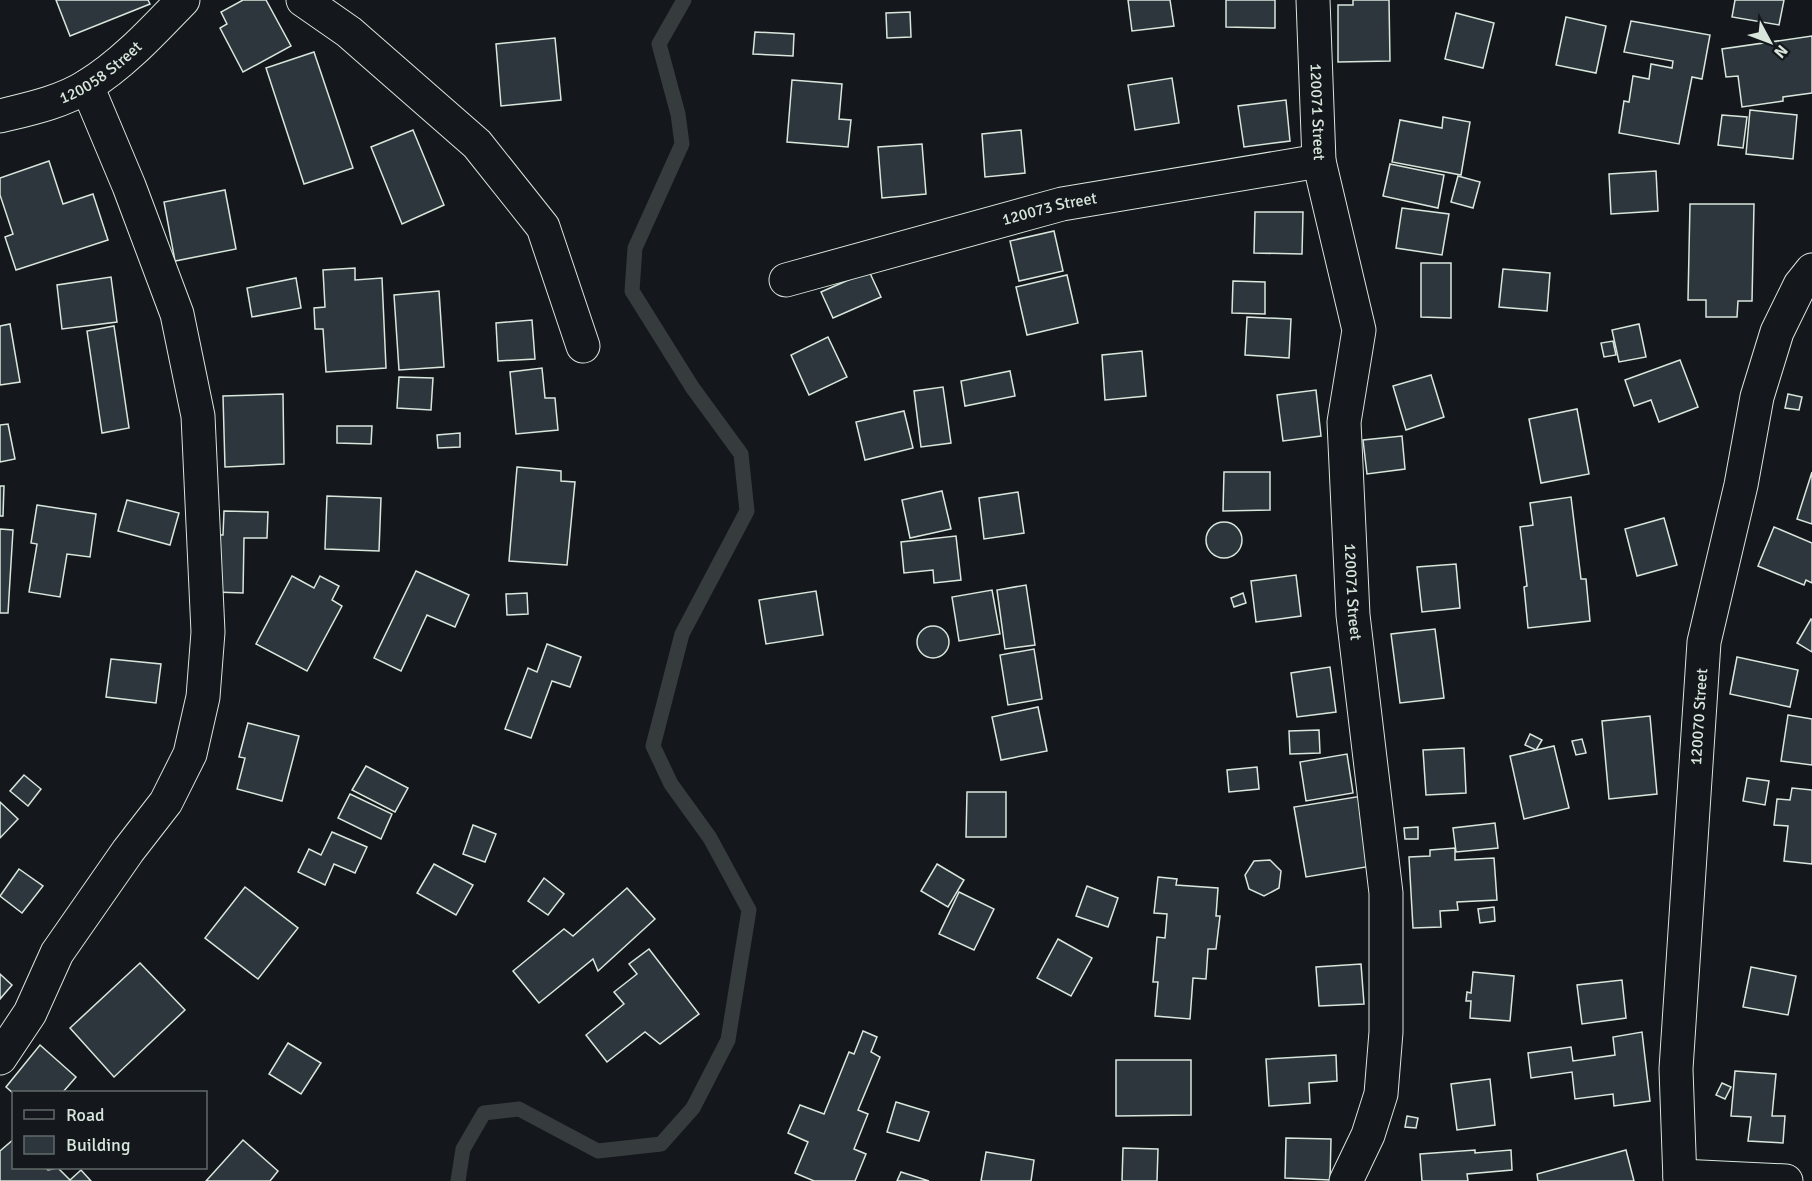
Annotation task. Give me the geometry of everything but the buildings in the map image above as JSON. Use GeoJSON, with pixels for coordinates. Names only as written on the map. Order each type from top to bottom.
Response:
{"type":"FeatureCollection","features":[{"type":"Feature","properties":{"kind":"street","name":"120058 Street"},"geometry":{"type":"LineString","coordinates":[[0,116],[42,105],[87,87],[145,39],[183,0]]}},
{"type":"Feature","properties":{"kind":"street"},"geometry":{"type":"LineString","coordinates":[[303,0],[349,32],[477,144],[543,227],[583,346]]}},
{"type":"Feature","properties":{"kind":"street","name":"120071 Street"},"geometry":{"type":"LineString","coordinates":[[1313,0],[1319,161],[1359,330],[1344,422],[1353,615],[1386,893],[1386,1032],[1382,1094],[1368,1135],[1346,1181]]}},
{"type":"Feature","properties":{"kind":"street"},"geometry":{"type":"LineString","coordinates":[[0,1058],[30,1013],[57,953],[128,850],[166,802],[190,754],[203,697],[208,632],[198,416],[177,314],[129,186],[87,87]]}},
{"type":"Feature","properties":{"kind":"street","name":"120073 Street"},"geometry":{"type":"LineString","coordinates":[[786,280],[1062,204],[1319,161]]}},
{"type":"Feature","properties":{"kind":"street","name":"120070 Street"},"geometry":{"type":"LineString","coordinates":[[1680,1178],[1677,1069],[1704,642],[1741,485],[1757,397],[1777,332],[1800,285],[1812,270]]}},
{"type":"Feature","properties":{"kind":"street"},"geometry":{"type":"LineString","coordinates":[[1680,1178],[1786,1181]]}},
{"type":"Feature","properties":{"kind":"waterway"},"geometry":{"type":"LineString","coordinates":[[458,1181],[463,1149],[484,1113],[519,1109],[598,1151],[661,1144],[693,1108],[728,1040],[749,910],[710,838],[671,784],[653,746],[682,634],[747,511],[741,454],[692,387],[632,291],[635,248],[682,144],[678,114],[659,44],[684,0]]}}]}
